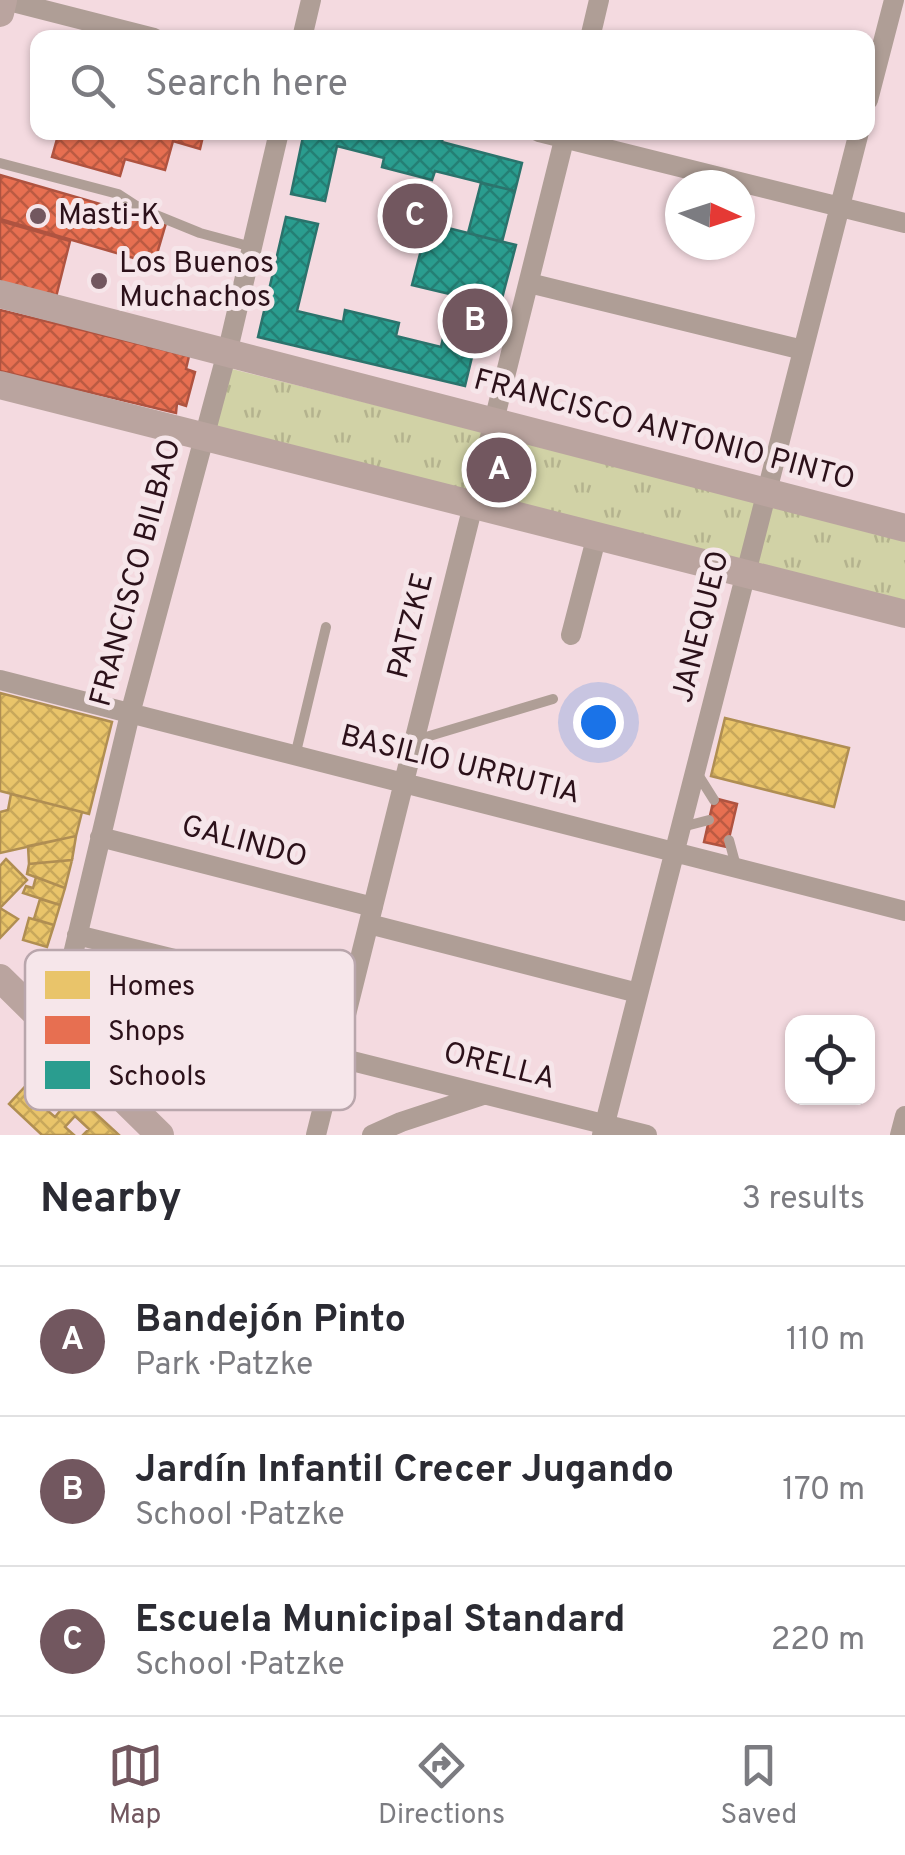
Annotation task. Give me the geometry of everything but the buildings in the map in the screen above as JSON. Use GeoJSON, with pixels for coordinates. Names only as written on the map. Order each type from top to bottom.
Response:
{"type":"FeatureCollection","features":[{"type":"Feature","properties":{"kind":"main road"},"geometry":{"type":"LineString","coordinates":[[0,14],[4,0]]}},
{"type":"Feature","properties":{"kind":"main road","name":"FRANCISCO ANTONIO PINTO"},"geometry":{"type":"LineString","coordinates":[[0,294],[905,528]]}},
{"type":"Feature","properties":{"kind":"main road"},"geometry":{"type":"LineString","coordinates":[[0,385],[905,614]]}},
{"type":"Feature","properties":{"kind":"main road"},"geometry":{"type":"LineString","coordinates":[[0,978],[25,1002]]}},
{"type":"Feature","properties":{"kind":"main road"},"geometry":{"type":"LineString","coordinates":[[135,1110],[160,1135]]}},
{"type":"Feature","properties":{"kind":"street"},"geometry":{"type":"LineString","coordinates":[[4,0],[122,30]]}},
{"type":"Feature","properties":{"kind":"street"},"geometry":{"type":"LineString","coordinates":[[304,30],[310,0]]}},
{"type":"Feature","properties":{"kind":"street"},"geometry":{"type":"LineString","coordinates":[[592,30],[599,0]]}},
{"type":"Feature","properties":{"kind":"street"},"geometry":{"type":"LineString","coordinates":[[875,73],[894,0]]}},
{"type":"Feature","properties":{"kind":"street","name":"FRANCISCO BILBAO"},"geometry":{"type":"LineString","coordinates":[[73,950],[130,714],[227,352],[277,140]]}},
{"type":"Feature","properties":{"kind":"street","name":"PATZKE"},"geometry":{"type":"LineString","coordinates":[[355,979],[565,140]]}},
{"type":"Feature","properties":{"kind":"street"},"geometry":{"type":"LineString","coordinates":[[581,140],[905,223]]}},
{"type":"Feature","properties":{"kind":"street","name":"JANEQUEO"},"geometry":{"type":"LineString","coordinates":[[604,1130],[857,140]]}},
{"type":"Feature","properties":{"kind":"street"},"geometry":{"type":"LineString","coordinates":[[529,283],[802,350]]}},
{"type":"Feature","properties":{"kind":"street"},"geometry":{"type":"LineString","coordinates":[[572,635],[597,535]]}},
{"type":"Feature","properties":{"kind":"street","name":"BASILIO URRUTIA"},"geometry":{"type":"LineString","coordinates":[[0,680],[905,911]]}},
{"type":"Feature","properties":{"kind":"street","name":"GALINDO"},"geometry":{"type":"LineString","coordinates":[[100,836],[638,993]]}},
{"type":"Feature","properties":{"kind":"street"},"geometry":{"type":"LineString","coordinates":[[77,935],[138,950]]}},
{"type":"Feature","properties":{"kind":"street","name":"ORELLA"},"geometry":{"type":"LineString","coordinates":[[355,1062],[604,1130],[647,1135]]}},
{"type":"Feature","properties":{"kind":"street"},"geometry":{"type":"LineString","coordinates":[[372,1135],[484,1094]]}},
{"type":"Feature","properties":{"kind":"street","name":"PATZKE"},"geometry":{"type":"LineString","coordinates":[[316,1135],[322,1110]]}},
{"type":"Feature","properties":{"kind":"street"},"geometry":{"type":"LineString","coordinates":[[900,1135],[905,1116]]}},
{"type":"Feature","properties":{"kind":"lane"},"geometry":{"type":"LineString","coordinates":[[0,163],[118,194],[200,234],[252,247]]}},
{"type":"Feature","properties":{"kind":"lane"},"geometry":{"type":"LineString","coordinates":[[295,756],[326,627]]}},
{"type":"Feature","properties":{"kind":"lane"},"geometry":{"type":"LineString","coordinates":[[415,740],[553,699]]}},
{"type":"Feature","properties":{"kind":"lane"},"geometry":{"type":"LineString","coordinates":[[696,772],[714,800]]}},
{"type":"Feature","properties":{"kind":"lane"},"geometry":{"type":"LineString","coordinates":[[682,827],[709,820]]}},
{"type":"Feature","properties":{"kind":"lane"},"geometry":{"type":"LineString","coordinates":[[729,840],[736,867]]}},
{"type":"Feature","properties":{"kind":"green space"},"geometry":{"type":"Polygon","coordinates":[[[228,368],[905,538],[905,605],[211,430],[228,368]]]}},
{"type":"Feature","properties":{"kind":"place","name":"Masti-K"},"geometry":{"type":"Point","coordinates":[38,216]}},
{"type":"Feature","properties":{"kind":"place","name":"Escuela Municipal Standard"},"geometry":{"type":"Point","coordinates":[415,216]}},
{"type":"Feature","properties":{"kind":"place","name":"Los Buenos Muchachos"},"geometry":{"type":"Point","coordinates":[99,281]}},
{"type":"Feature","properties":{"kind":"place","name":"Jardín Infantil Crecer Jugando"},"geometry":{"type":"Point","coordinates":[475,321]}},
{"type":"Feature","properties":{"kind":"place","name":"Bandejón Pinto"},"geometry":{"type":"Point","coordinates":[499,470]}}]}
